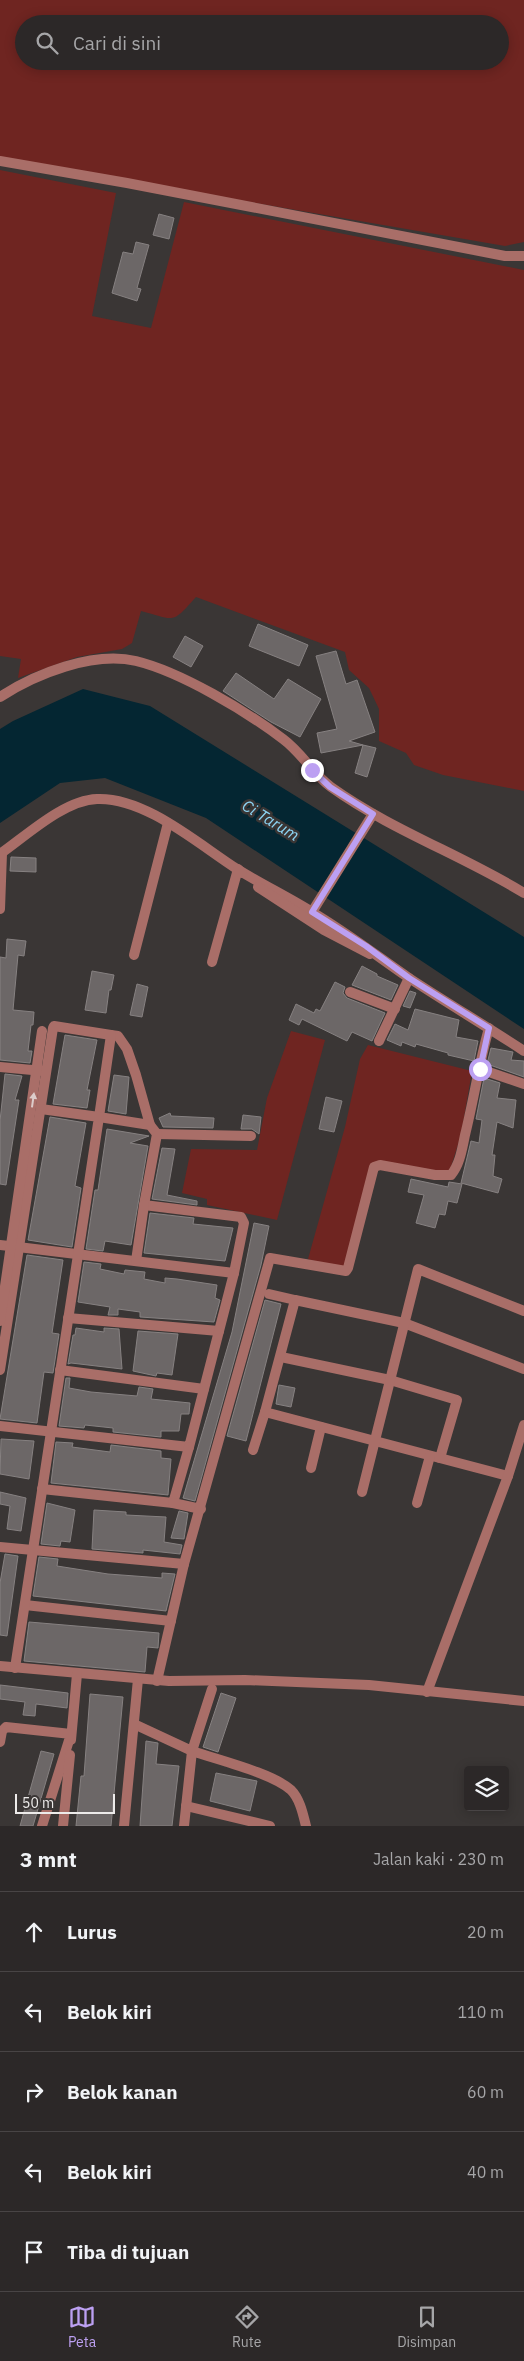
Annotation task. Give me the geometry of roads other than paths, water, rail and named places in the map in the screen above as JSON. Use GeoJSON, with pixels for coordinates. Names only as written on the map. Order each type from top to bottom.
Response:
{"type":"FeatureCollection","features":[{"type":"Feature","properties":{"kind":"street"},"geometry":{"type":"LineString","coordinates":[[0,162],[128,183],[505,256],[524,256]]}},
{"type":"Feature","properties":{"kind":"street"},"geometry":{"type":"LineString","coordinates":[[0,698],[38,676],[74,665],[103,660],[135,661],[195,685],[263,726],[284,740],[330,787],[371,817],[498,877],[524,893]]}},
{"type":"Feature","properties":{"kind":"street"},"geometry":{"type":"LineString","coordinates":[[0,909],[1,854],[67,808],[83,801],[109,799],[153,814],[238,869],[314,909],[409,978],[524,1051]]}},
{"type":"Feature","properties":{"kind":"street"},"geometry":{"type":"LineString","coordinates":[[314,909],[371,817]]}},
{"type":"Feature","properties":{"kind":"street"},"geometry":{"type":"LineString","coordinates":[[134,955],[168,824]]}},
{"type":"Feature","properties":{"kind":"street"},"geometry":{"type":"LineString","coordinates":[[238,869],[265,893],[324,930],[357,949],[381,958]]}},
{"type":"Feature","properties":{"kind":"street"},"geometry":{"type":"LineString","coordinates":[[212,962],[238,869]]}},
{"type":"Feature","properties":{"kind":"street"},"geometry":{"type":"LineString","coordinates":[[379,1040],[409,978]]}},
{"type":"Feature","properties":{"kind":"street"},"geometry":{"type":"LineString","coordinates":[[350,992],[395,1009]]}},
{"type":"Feature","properties":{"kind":"street"},"geometry":{"type":"LineString","coordinates":[[0,1370],[3,1318],[42,1071],[54,1026],[118,1036],[127,1049],[150,1125],[157,1134],[136,1261]]}},
{"type":"Feature","properties":{"kind":"street"},"geometry":{"type":"LineString","coordinates":[[157,1681],[184,1564],[270,1258],[274,1257],[346,1271],[374,1167],[380,1165],[435,1175],[451,1175],[457,1166],[489,1028]]}},
{"type":"Feature","properties":{"kind":"street"},"geometry":{"type":"LineString","coordinates":[[27,1169],[41,1109],[42,1032]]}},
{"type":"Feature","properties":{"kind":"street"},"geometry":{"type":"LineString","coordinates":[[15,1668],[111,1035]]}},
{"type":"Feature","properties":{"kind":"street"},"geometry":{"type":"LineString","coordinates":[[0,1067],[42,1071]]}},
{"type":"Feature","properties":{"kind":"street"},"geometry":{"type":"LineString","coordinates":[[480,1069],[524,1084]]}},
{"type":"Feature","properties":{"kind":"street"},"geometry":{"type":"LineString","coordinates":[[41,1109],[150,1125]]}},
{"type":"Feature","properties":{"kind":"street"},"geometry":{"type":"LineString","coordinates":[[157,1134],[251,1136]]}},
{"type":"Feature","properties":{"kind":"street"},"geometry":{"type":"LineString","coordinates":[[144,1205],[244,1219],[234,1273],[189,1447],[172,1502]]}},
{"type":"Feature","properties":{"kind":"street"},"geometry":{"type":"LineString","coordinates":[[0,1245],[234,1273]]}},
{"type":"Feature","properties":{"kind":"street"},"geometry":{"type":"LineString","coordinates":[[362,1492],[418,1269],[524,1311]]}},
{"type":"Feature","properties":{"kind":"street"},"geometry":{"type":"LineString","coordinates":[[269,1294],[404,1324],[524,1369]]}},
{"type":"Feature","properties":{"kind":"street"},"geometry":{"type":"LineString","coordinates":[[253,1450],[281,1357],[295,1300]]}},
{"type":"Feature","properties":{"kind":"street"},"geometry":{"type":"LineString","coordinates":[[68,1318],[219,1331]]}},
{"type":"Feature","properties":{"kind":"street"},"geometry":{"type":"LineString","coordinates":[[281,1357],[390,1380],[457,1400],[416,1503]]}},
{"type":"Feature","properties":{"kind":"street"},"geometry":{"type":"LineString","coordinates":[[60,1370],[204,1389]]}},
{"type":"Feature","properties":{"kind":"street"},"geometry":{"type":"LineString","coordinates":[[264,1412],[508,1476]]}},
{"type":"Feature","properties":{"kind":"street"},"geometry":{"type":"LineString","coordinates":[[427,1692],[508,1476],[524,1425]]}},
{"type":"Feature","properties":{"kind":"street"},"geometry":{"type":"LineString","coordinates":[[0,1426],[189,1447]]}},
{"type":"Feature","properties":{"kind":"street"},"geometry":{"type":"LineString","coordinates":[[311,1468],[321,1427]]}},
{"type":"Feature","properties":{"kind":"street"},"geometry":{"type":"LineString","coordinates":[[42,1489],[172,1502],[200,1508]]}},
{"type":"Feature","properties":{"kind":"street"},"geometry":{"type":"LineString","coordinates":[[0,1547],[184,1564]]}},
{"type":"Feature","properties":{"kind":"street"},"geometry":{"type":"LineString","coordinates":[[25,1606],[171,1621]]}},
{"type":"Feature","properties":{"kind":"street"},"geometry":{"type":"LineString","coordinates":[[0,1666],[157,1681],[295,1682],[369,1685],[524,1702]]}},
{"type":"Feature","properties":{"kind":"street"},"geometry":{"type":"LineString","coordinates":[[63,1826],[77,1674]]}},
{"type":"Feature","properties":{"kind":"street"},"geometry":{"type":"LineString","coordinates":[[124,1826],[138,1679]]}},
{"type":"Feature","properties":{"kind":"street"},"geometry":{"type":"LineString","coordinates":[[184,1826],[192,1751],[212,1689]]}},
{"type":"Feature","properties":{"kind":"street"},"geometry":{"type":"LineString","coordinates":[[134,1724],[192,1751],[270,1778],[290,1789],[297,1798],[306,1826]]}},
{"type":"Feature","properties":{"kind":"street"},"geometry":{"type":"LineString","coordinates":[[0,1742],[2,1731],[6,1727],[72,1734]]}},
{"type":"Feature","properties":{"kind":"street"},"geometry":{"type":"LineString","coordinates":[[42,1826],[72,1734]]}},
{"type":"Feature","properties":{"kind":"street"},"geometry":{"type":"LineString","coordinates":[[186,1806],[270,1826]]}},
{"type":"Feature","properties":{"kind":"water","name":"Ci Tarum"},"geometry":{"type":"Polygon","coordinates":[[[83,689],[150,706],[524,937],[524,1029],[206,818],[105,778],[60,783],[0,823],[0,729],[13,721],[83,689]]]}}]}
